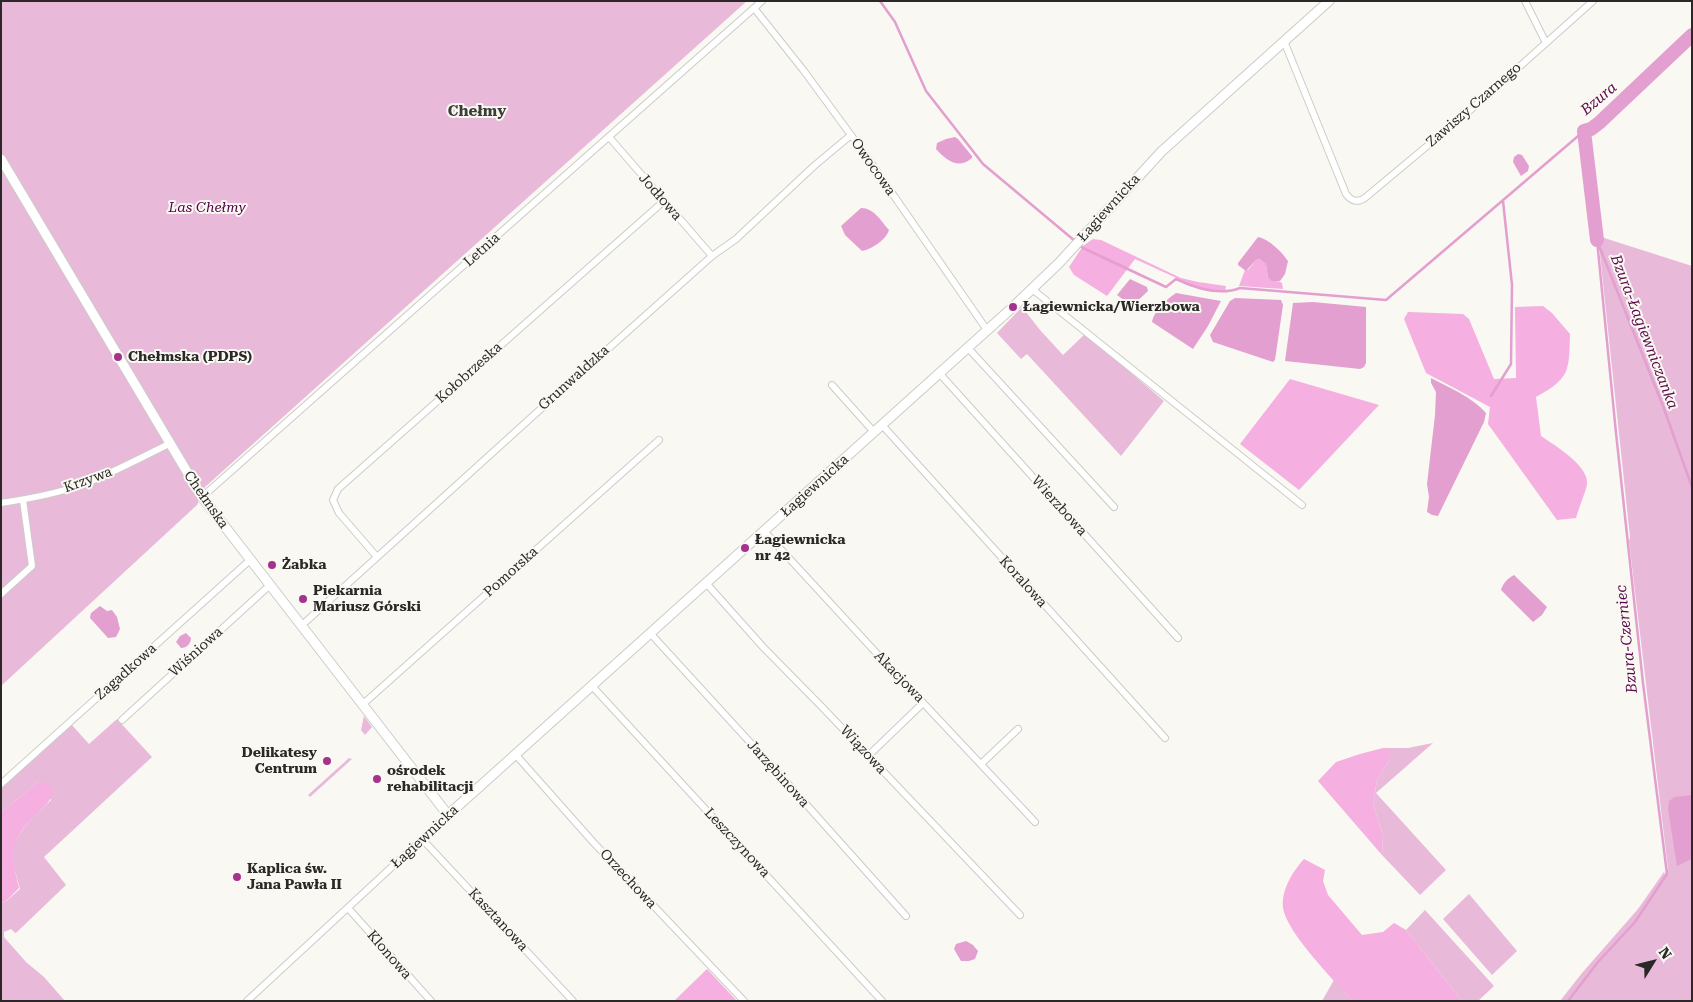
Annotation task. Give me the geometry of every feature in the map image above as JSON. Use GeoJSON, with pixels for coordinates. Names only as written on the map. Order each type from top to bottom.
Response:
{"type":"FeatureCollection","features":[{"type":"Feature","properties":{"kind":"street","name":"Letnia"},"geometry":{"type":"LineString","coordinates":[[202,497],[762,1]]}},
{"type":"Feature","properties":{"kind":"street","name":"Łagiewnicka"},"geometry":{"type":"LineString","coordinates":[[247,1001],[515,754],[940,374],[1032,289],[1162,151],[1329,1]]}},
{"type":"Feature","properties":{"kind":"street"},"geometry":{"type":"LineString","coordinates":[[1525,1],[1546,42]]}},
{"type":"Feature","properties":{"kind":"street","name":"Zawiszy Czarnego"},"geometry":{"type":"LineString","coordinates":[[1284,41],[1346,194],[1354,201],[1366,197],[1480,101],[1593,1]]}},
{"type":"Feature","properties":{"kind":"street","name":"Owocowa"},"geometry":{"type":"LineString","coordinates":[[754,8],[851,135],[987,330]]}},
{"type":"Feature","properties":{"kind":"street","name":"Grunwaldzka"},"geometry":{"type":"LineString","coordinates":[[302,626],[712,256],[736,238],[814,166],[851,135]]}},
{"type":"Feature","properties":{"kind":"street","name":"Jodłowa"},"geometry":{"type":"LineString","coordinates":[[609,137],[712,256]]}},
{"type":"Feature","properties":{"kind":"street","name":"Chełmska"},"geometry":{"type":"LineString","coordinates":[[1,159],[202,497],[448,815]]}},
{"type":"Feature","properties":{"kind":"street","name":"Kołobrzeska"},"geometry":{"type":"LineString","coordinates":[[377,557],[339,513],[333,500],[338,489],[664,201]]}},
{"type":"Feature","properties":{"kind":"street"},"geometry":{"type":"LineString","coordinates":[[1032,289],[1302,505]]}},
{"type":"Feature","properties":{"kind":"street"},"geometry":{"type":"LineString","coordinates":[[968,348],[1114,507]]}},
{"type":"Feature","properties":{"kind":"street","name":"Wierzbowa"},"geometry":{"type":"LineString","coordinates":[[940,374],[1178,638]]}},
{"type":"Feature","properties":{"kind":"street"},"geometry":{"type":"LineString","coordinates":[[832,385],[874,432]]}},
{"type":"Feature","properties":{"kind":"street","name":"Koralowa"},"geometry":{"type":"LineString","coordinates":[[882,425],[1165,738]]}},
{"type":"Feature","properties":{"kind":"street","name":"Pomorska"},"geometry":{"type":"LineString","coordinates":[[362,705],[660,440]]}},
{"type":"Feature","properties":{"kind":"street","name":"Krzywa"},"geometry":{"type":"LineString","coordinates":[[1,503],[23,500],[80,485],[170,444]]}},
{"type":"Feature","properties":{"kind":"street"},"geometry":{"type":"LineString","coordinates":[[1,594],[32,566],[23,500]]}},
{"type":"Feature","properties":{"kind":"street","name":"Akacjowa"},"geometry":{"type":"LineString","coordinates":[[764,531],[1035,822]]}},
{"type":"Feature","properties":{"kind":"street","name":"Zagadkowa"},"geometry":{"type":"LineString","coordinates":[[1,784],[250,560]]}},
{"type":"Feature","properties":{"kind":"street","name":"Wiązowa"},"geometry":{"type":"LineString","coordinates":[[706,583],[763,647],[1020,916]]}},
{"type":"Feature","properties":{"kind":"street","name":"Wiśniowa"},"geometry":{"type":"LineString","coordinates":[[122,720],[270,586]]}},
{"type":"Feature","properties":{"kind":"street","name":"Jarzębinowa"},"geometry":{"type":"LineString","coordinates":[[650,634],[906,916]]}},
{"type":"Feature","properties":{"kind":"street","name":"Leszczynowa"},"geometry":{"type":"LineString","coordinates":[[592,686],[882,1001]]}},
{"type":"Feature","properties":{"kind":"street"},"geometry":{"type":"LineString","coordinates":[[868,756],[924,703]]}},
{"type":"Feature","properties":{"kind":"street"},"geometry":{"type":"LineString","coordinates":[[981,764],[1018,729]]}},
{"type":"Feature","properties":{"kind":"street","name":"Orzechowa"},"geometry":{"type":"LineString","coordinates":[[515,754],[594,842],[744,1001]]}},
{"type":"Feature","properties":{"kind":"street","name":"Kasztanowa"},"geometry":{"type":"LineString","coordinates":[[423,840],[572,1001]]}},
{"type":"Feature","properties":{"kind":"street","name":"Klonowa"},"geometry":{"type":"LineString","coordinates":[[348,908],[431,1001]]}},
{"type":"Feature","properties":{"kind":"green space","name":"Las Chełmy"},"geometry":{"type":"Polygon","coordinates":[[[1,1],[747,1],[205,487],[197,505],[1,686],[1,1]]]}},
{"type":"Feature","properties":{"kind":"green space"},"geometry":{"type":"Polygon","coordinates":[[[1598,236],[1692,266],[1692,1001],[1560,1001],[1638,909],[1668,869],[1629,541],[1598,236]]]}},
{"type":"Feature","properties":{"kind":"green space"},"geometry":{"type":"Polygon","coordinates":[[[1022,307],[1063,355],[1085,334],[1164,401],[1121,456],[1027,354],[1021,359],[997,333],[1022,307]]]}},
{"type":"Feature","properties":{"kind":"green space"},"geometry":{"type":"Polygon","coordinates":[[[364,716],[372,727],[365,735],[361,730],[364,716]]]}},
{"type":"Feature","properties":{"kind":"green space"},"geometry":{"type":"Polygon","coordinates":[[[117,719],[152,757],[44,857],[66,885],[17,932],[15,933],[11,929],[4,932],[4,937],[26,962],[44,977],[65,1001],[1,1001],[1,902],[4,903],[20,889],[12,854],[13,847],[21,832],[51,800],[39,781],[1,813],[1,788],[71,724],[89,744],[117,719]]]}},
{"type":"Feature","properties":{"kind":"green space"},"geometry":{"type":"Polygon","coordinates":[[[1433,743],[1376,793],[1446,870],[1420,895],[1382,855],[1383,836],[1373,804],[1377,780],[1390,759],[1390,750],[1383,748],[1408,748],[1433,743]]]}},
{"type":"Feature","properties":{"kind":"green space"},"geometry":{"type":"Polygon","coordinates":[[[349,758],[352,759],[310,797],[308,795],[349,758]]]}},
{"type":"Feature","properties":{"kind":"green space"},"geometry":{"type":"Polygon","coordinates":[[[1469,894],[1517,951],[1492,975],[1443,919],[1469,894]]]}},
{"type":"Feature","properties":{"kind":"green space"},"geometry":{"type":"Polygon","coordinates":[[[1425,910],[1494,986],[1478,1001],[1462,1001],[1406,930],[1425,910]]]}},
{"type":"Feature","properties":{"kind":"green space"},"geometry":{"type":"Polygon","coordinates":[[[1334,980],[1352,1001],[1322,1001],[1334,980]]]}},
{"type":"Feature","properties":{"kind":"shaded area"},"geometry":{"type":"Polygon","coordinates":[[[955,137],[972,156],[967,162],[952,162],[936,149],[937,143],[955,137]]]}},
{"type":"Feature","properties":{"kind":"shaded area"},"geometry":{"type":"Polygon","coordinates":[[[1518,154],[1522,155],[1529,166],[1528,171],[1521,176],[1513,162],[1514,157],[1518,154]]]}},
{"type":"Feature","properties":{"kind":"shaded area"},"geometry":{"type":"Polygon","coordinates":[[[861,208],[870,210],[889,230],[878,243],[862,251],[845,235],[841,226],[861,208]]]}},
{"type":"Feature","properties":{"kind":"shaded area"},"geometry":{"type":"Polygon","coordinates":[[[1258,237],[1275,246],[1288,261],[1285,274],[1280,281],[1272,281],[1268,278],[1266,264],[1259,259],[1246,271],[1238,265],[1258,237]]]}},
{"type":"Feature","properties":{"kind":"shaded area"},"geometry":{"type":"Polygon","coordinates":[[[1093,239],[1101,240],[1181,278],[1226,286],[1225,292],[1196,287],[1135,259],[1107,296],[1074,275],[1069,267],[1083,246],[1093,239]]]}},
{"type":"Feature","properties":{"kind":"shaded area"},"geometry":{"type":"Polygon","coordinates":[[[1259,259],[1266,264],[1268,278],[1282,283],[1283,289],[1239,286],[1245,270],[1248,270],[1259,259]]]}},
{"type":"Feature","properties":{"kind":"shaded area"},"geometry":{"type":"Polygon","coordinates":[[[1130,279],[1147,287],[1148,291],[1132,306],[1117,295],[1130,279]]]}},
{"type":"Feature","properties":{"kind":"shaded area"},"geometry":{"type":"Polygon","coordinates":[[[1176,293],[1221,301],[1193,349],[1152,322],[1158,310],[1176,293]]]}},
{"type":"Feature","properties":{"kind":"shaded area"},"geometry":{"type":"Polygon","coordinates":[[[1235,298],[1281,300],[1283,305],[1275,360],[1273,362],[1213,342],[1210,335],[1230,301],[1235,298]]]}},
{"type":"Feature","properties":{"kind":"shaded area"},"geometry":{"type":"Polygon","coordinates":[[[1313,302],[1366,307],[1366,363],[1364,367],[1360,369],[1285,361],[1293,303],[1313,302]]]}},
{"type":"Feature","properties":{"kind":"shaded area"},"geometry":{"type":"Polygon","coordinates":[[[1543,306],[1552,313],[1570,334],[1568,366],[1565,373],[1556,384],[1536,397],[1541,436],[1570,457],[1583,471],[1586,478],[1587,485],[1576,518],[1557,520],[1488,424],[1490,407],[1426,373],[1404,319],[1408,312],[1463,314],[1469,319],[1494,379],[1516,378],[1515,307],[1543,306]]]}},
{"type":"Feature","properties":{"kind":"shaded area"},"geometry":{"type":"Polygon","coordinates":[[[1431,378],[1453,389],[1486,413],[1484,422],[1438,516],[1427,512],[1429,497],[1427,484],[1436,392],[1431,383],[1431,378]]]}},
{"type":"Feature","properties":{"kind":"shaded area"},"geometry":{"type":"Polygon","coordinates":[[[1290,379],[1379,405],[1299,490],[1240,444],[1290,379]]]}},
{"type":"Feature","properties":{"kind":"shaded area"},"geometry":{"type":"Polygon","coordinates":[[[1514,575],[1547,607],[1542,615],[1533,622],[1501,590],[1506,581],[1514,575]]]}},
{"type":"Feature","properties":{"kind":"shaded area"},"geometry":{"type":"Polygon","coordinates":[[[100,606],[107,611],[112,610],[117,617],[120,629],[116,637],[108,638],[90,618],[91,613],[100,606]]]}},
{"type":"Feature","properties":{"kind":"shaded area"},"geometry":{"type":"Polygon","coordinates":[[[186,633],[191,638],[190,642],[187,646],[181,648],[176,642],[180,636],[186,633]]]}},
{"type":"Feature","properties":{"kind":"shaded area"},"geometry":{"type":"Polygon","coordinates":[[[1383,748],[1390,749],[1390,759],[1377,780],[1373,804],[1383,836],[1382,855],[1318,781],[1336,762],[1383,748]]]}},
{"type":"Feature","properties":{"kind":"shaded area"},"geometry":{"type":"Polygon","coordinates":[[[39,781],[48,784],[53,791],[52,795],[16,839],[13,855],[19,888],[4,903],[1,902],[1,813],[39,781]]]}},
{"type":"Feature","properties":{"kind":"shaded area"},"geometry":{"type":"Polygon","coordinates":[[[1692,795],[1692,859],[1677,866],[1668,809],[1669,801],[1675,797],[1692,795]]]}},
{"type":"Feature","properties":{"kind":"shaded area"},"geometry":{"type":"Polygon","coordinates":[[[1304,859],[1325,870],[1323,881],[1328,895],[1362,935],[1383,932],[1394,923],[1406,930],[1462,1001],[1352,1001],[1312,956],[1286,918],[1283,908],[1284,894],[1292,875],[1304,859]]]}},
{"type":"Feature","properties":{"kind":"shaded area"},"geometry":{"type":"Polygon","coordinates":[[[966,941],[978,951],[975,959],[961,961],[954,949],[956,944],[966,941]]]}},
{"type":"Feature","properties":{"kind":"shaded area"},"geometry":{"type":"Polygon","coordinates":[[[707,969],[737,1001],[674,1001],[707,969]]]}},
{"type":"Feature","properties":{"kind":"waterway"},"geometry":{"type":"LineString","coordinates":[[880,1],[895,22],[926,91],[983,164],[1075,241]]}},
{"type":"Feature","properties":{"kind":"waterway","name":"Bzura"},"geometry":{"type":"LineString","coordinates":[[1597,240],[1584,131],[1591,129],[1599,123],[1692,35]]}},
{"type":"Feature","properties":{"kind":"waterway"},"geometry":{"type":"LineString","coordinates":[[1079,245],[1166,287],[1176,279],[1199,288],[1216,291],[1240,288],[1386,300],[1584,131]]}},
{"type":"Feature","properties":{"kind":"waterway"},"geometry":{"type":"LineString","coordinates":[[1491,396],[1511,364],[1512,285],[1503,201]]}},
{"type":"Feature","properties":{"kind":"waterway","name":"Bzura-Czerniec"},"geometry":{"type":"LineString","coordinates":[[1568,1001],[1598,962],[1635,922],[1667,874],[1643,683],[1597,240]]}},
{"type":"Feature","properties":{"kind":"waterway","name":"Bzura-Łagiewniczanka"},"geometry":{"type":"LineString","coordinates":[[1598,243],[1663,406],[1692,487]]}},
{"type":"Feature","properties":{"kind":"place","name":"Łagiewnicka/Wierzbowa"},"geometry":{"type":"Point","coordinates":[1013,307]}},
{"type":"Feature","properties":{"kind":"place","name":"Chełmska (PDPS)"},"geometry":{"type":"Point","coordinates":[118,357]}},
{"type":"Feature","properties":{"kind":"place","name":"Łagiewnicka nr 42"},"geometry":{"type":"Point","coordinates":[745,548]}},
{"type":"Feature","properties":{"kind":"place","name":"Żabka"},"geometry":{"type":"Point","coordinates":[272,565]}},
{"type":"Feature","properties":{"kind":"place","name":"Piekarnia Mariusz Górski"},"geometry":{"type":"Point","coordinates":[303,599]}},
{"type":"Feature","properties":{"kind":"place","name":"Delikatesy Centrum"},"geometry":{"type":"Point","coordinates":[327,761]}},
{"type":"Feature","properties":{"kind":"place","name":"ośrodek rehabilitacji"},"geometry":{"type":"Point","coordinates":[377,779]}},
{"type":"Feature","properties":{"kind":"place","name":"Kaplica św. Jana Pawła II"},"geometry":{"type":"Point","coordinates":[237,877]}},
{"type":"Feature","properties":{"kind":"district","name":"Chełmy"},"geometry":{"type":"Point","coordinates":[477,112]}}]}
